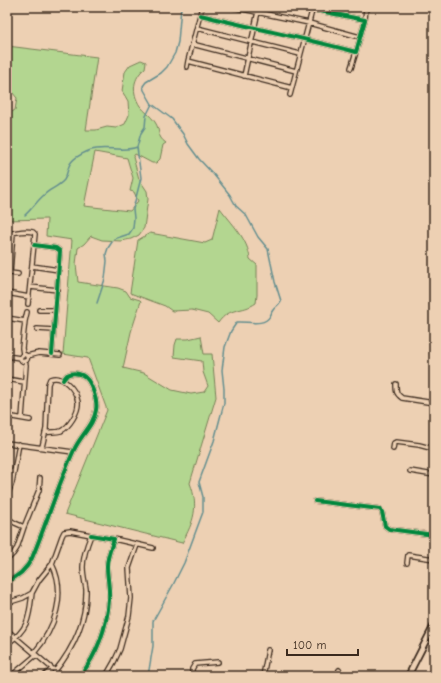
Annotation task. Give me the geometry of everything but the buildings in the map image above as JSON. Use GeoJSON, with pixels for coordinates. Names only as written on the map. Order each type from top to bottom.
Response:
{"type":"FeatureCollection","features":[{"type":"Feature","properties":{"kind":"street"},"geometry":{"type":"LineString","coordinates":[[187,67],[202,7]]}},
{"type":"Feature","properties":{"kind":"street"},"geometry":{"type":"LineString","coordinates":[[233,7],[309,23],[360,37]]}},
{"type":"Feature","properties":{"kind":"street"},"geometry":{"type":"LineString","coordinates":[[244,76],[258,7]]}},
{"type":"Feature","properties":{"kind":"street"},"geometry":{"type":"LineString","coordinates":[[300,7],[313,8],[365,20]]}},
{"type":"Feature","properties":{"kind":"street"},"geometry":{"type":"LineString","coordinates":[[351,68],[365,20],[366,7]]}},
{"type":"Feature","properties":{"kind":"street"},"geometry":{"type":"LineString","coordinates":[[428,7],[434,7]]}},
{"type":"Feature","properties":{"kind":"street"},"geometry":{"type":"LineString","coordinates":[[290,95],[313,8]]}},
{"type":"Feature","properties":{"kind":"street"},"geometry":{"type":"LineString","coordinates":[[200,14],[254,28],[305,38],[356,52]]}},
{"type":"Feature","properties":{"kind":"street"},"geometry":{"type":"LineString","coordinates":[[197,28],[300,54]]}},
{"type":"Feature","properties":{"kind":"street"},"geometry":{"type":"LineString","coordinates":[[192,44],[296,71]]}},
{"type":"Feature","properties":{"kind":"street"},"geometry":{"type":"LineString","coordinates":[[188,61],[292,88]]}},
{"type":"Feature","properties":{"kind":"street"},"geometry":{"type":"LineString","coordinates":[[7,233],[14,233],[18,231],[33,232],[35,235],[28,304]]}},
{"type":"Feature","properties":{"kind":"street"},"geometry":{"type":"LineString","coordinates":[[14,233],[8,272],[18,274]]}},
{"type":"Feature","properties":{"kind":"street"},"geometry":{"type":"LineString","coordinates":[[34,245],[56,248],[60,253],[52,354]]}},
{"type":"Feature","properties":{"kind":"street"},"geometry":{"type":"LineString","coordinates":[[32,266],[59,270]]}},
{"type":"Feature","properties":{"kind":"street"},"geometry":{"type":"LineString","coordinates":[[30,287],[58,290]]}},
{"type":"Feature","properties":{"kind":"street"},"geometry":{"type":"LineString","coordinates":[[7,293],[29,297]]}},
{"type":"Feature","properties":{"kind":"street"},"geometry":{"type":"LineString","coordinates":[[39,310],[55,310]]}},
{"type":"Feature","properties":{"kind":"street"},"geometry":{"type":"LineString","coordinates":[[22,418],[25,361],[28,359],[22,348],[26,312]]}},
{"type":"Feature","properties":{"kind":"street"},"geometry":{"type":"LineString","coordinates":[[7,318],[25,321]]}},
{"type":"Feature","properties":{"kind":"street"},"geometry":{"type":"LineString","coordinates":[[37,329],[54,330]]}},
{"type":"Feature","properties":{"kind":"street"},"geometry":{"type":"LineString","coordinates":[[20,358],[25,355],[39,353],[60,355]]}},
{"type":"Feature","properties":{"kind":"street"},"geometry":{"type":"LineString","coordinates":[[7,356],[20,358],[22,361],[25,361]]}},
{"type":"Feature","properties":{"kind":"street"},"geometry":{"type":"LineString","coordinates":[[7,581],[19,574],[32,558],[73,452],[97,409],[97,402],[92,388],[84,376],[69,374],[65,376],[63,380]]}},
{"type":"Feature","properties":{"kind":"street"},"geometry":{"type":"LineString","coordinates":[[42,447],[45,433],[49,381],[50,379],[55,378],[63,380],[69,385],[77,399],[78,404],[76,412],[69,424],[62,430],[45,433]]}},
{"type":"Feature","properties":{"kind":"street"},"geometry":{"type":"LineString","coordinates":[[7,379],[24,382]]}},
{"type":"Feature","properties":{"kind":"street"},"geometry":{"type":"LineString","coordinates":[[396,384],[396,392],[398,396],[402,398],[434,403]]}},
{"type":"Feature","properties":{"kind":"street"},"geometry":{"type":"LineString","coordinates":[[7,416],[30,420]]}},
{"type":"Feature","properties":{"kind":"street"},"geometry":{"type":"LineString","coordinates":[[393,449],[394,443],[396,442],[419,445],[434,449]]}},
{"type":"Feature","properties":{"kind":"street"},"geometry":{"type":"LineString","coordinates":[[7,443],[73,452]]}},
{"type":"Feature","properties":{"kind":"street"},"geometry":{"type":"LineString","coordinates":[[7,496],[12,483],[19,444]]}},
{"type":"Feature","properties":{"kind":"street"},"geometry":{"type":"LineString","coordinates":[[7,470],[14,472]]}},
{"type":"Feature","properties":{"kind":"street"},"geometry":{"type":"LineString","coordinates":[[410,471],[434,475]]}},
{"type":"Feature","properties":{"kind":"street"},"geometry":{"type":"LineString","coordinates":[[7,560],[17,548],[41,484],[40,478]]}},
{"type":"Feature","properties":{"kind":"street"},"geometry":{"type":"LineString","coordinates":[[315,501],[380,509],[385,526],[389,529],[434,535]]}},
{"type":"Feature","properties":{"kind":"street"},"geometry":{"type":"LineString","coordinates":[[7,518],[15,524],[24,527]]}},
{"type":"Feature","properties":{"kind":"street"},"geometry":{"type":"LineString","coordinates":[[7,644],[16,638],[27,622],[31,606],[32,593],[39,580],[52,564],[64,532],[70,531],[91,534],[153,548]]}},
{"type":"Feature","properties":{"kind":"street"},"geometry":{"type":"LineString","coordinates":[[44,676],[53,670],[75,640],[81,624],[86,589],[83,567],[91,534]]}},
{"type":"Feature","properties":{"kind":"street"},"geometry":{"type":"LineString","coordinates":[[80,676],[98,645],[108,612],[108,560],[114,539]]}},
{"type":"Feature","properties":{"kind":"street"},"geometry":{"type":"LineString","coordinates":[[106,676],[114,662],[127,624],[130,598],[130,564],[137,545]]}},
{"type":"Feature","properties":{"kind":"street"},"geometry":{"type":"LineString","coordinates":[[407,563],[408,555],[434,559]]}},
{"type":"Feature","properties":{"kind":"street"},"geometry":{"type":"LineString","coordinates":[[11,676],[35,654],[50,630],[56,614],[58,583],[57,574],[52,564]]}},
{"type":"Feature","properties":{"kind":"street"},"geometry":{"type":"LineString","coordinates":[[7,603],[23,598],[32,593]]}},
{"type":"Feature","properties":{"kind":"street"},"geometry":{"type":"LineString","coordinates":[[408,676],[434,625]]}},
{"type":"Feature","properties":{"kind":"street"},"geometry":{"type":"LineString","coordinates":[[7,630],[61,676]]}},
{"type":"Feature","properties":{"kind":"street"},"geometry":{"type":"LineString","coordinates":[[263,676],[268,650]]}},
{"type":"Feature","properties":{"kind":"street"},"geometry":{"type":"LineString","coordinates":[[192,676],[194,664],[218,662]]}},
{"type":"Feature","properties":{"kind":"street"},"geometry":{"type":"LineString","coordinates":[[339,670],[345,676]]}},
{"type":"Feature","properties":{"kind":"green space"},"geometry":{"type":"Polygon","coordinates":[[[7,46],[97,57],[86,130],[96,130],[107,127],[116,128],[125,124],[129,115],[128,101],[122,91],[125,72],[130,65],[141,60],[146,62],[145,68],[138,76],[136,81],[134,90],[135,96],[140,106],[157,125],[161,138],[166,143],[163,145],[160,159],[156,163],[152,163],[135,154],[133,157],[139,179],[147,191],[148,199],[144,228],[139,235],[131,239],[121,241],[102,240],[91,236],[78,248],[76,264],[78,282],[118,288],[126,291],[130,297],[141,301],[131,332],[123,368],[144,373],[172,390],[191,394],[204,392],[208,386],[203,372],[202,361],[174,357],[177,339],[188,339],[201,336],[204,354],[212,354],[216,397],[190,483],[195,507],[190,528],[182,543],[65,514],[107,410],[88,358],[63,354],[72,240],[46,236],[47,219],[7,220],[7,115],[15,110],[17,98],[7,86],[7,46]],[[95,152],[84,206],[130,211],[138,201],[134,192],[130,191],[133,178],[127,158],[95,152]]]}},
{"type":"Feature","properties":{"kind":"green space"},"geometry":{"type":"Polygon","coordinates":[[[220,208],[243,238],[249,252],[250,259],[257,265],[256,303],[227,314],[218,323],[208,314],[192,310],[172,311],[165,306],[130,293],[138,240],[150,233],[205,243],[212,240],[220,208]]]}},
{"type":"Feature","properties":{"kind":"waterway"},"geometry":{"type":"LineString","coordinates":[[148,676],[153,646],[153,621],[184,563],[203,512],[203,497],[199,482],[214,441],[224,403],[222,370],[225,347],[231,331],[237,322],[255,323],[264,321],[270,316],[281,301],[275,282],[268,249],[258,237],[246,215],[236,206],[230,195],[199,159],[172,119],[152,104],[144,90],[143,86],[146,82],[161,73],[167,67],[175,53],[178,42],[181,7]]}},
{"type":"Feature","properties":{"kind":"waterway"},"geometry":{"type":"LineString","coordinates":[[97,303],[105,279],[107,261],[106,254],[108,248],[114,239],[129,234],[133,228],[133,209],[141,178],[137,147],[141,133],[145,127],[146,116],[152,104]]}},
{"type":"Feature","properties":{"kind":"waterway"},"geometry":{"type":"LineString","coordinates":[[25,215],[44,195],[64,180],[70,163],[78,156],[88,151],[102,148],[131,149],[137,147]]}},
{"type":"Feature","properties":{"kind":"cycle path"},"geometry":{"type":"LineString","coordinates":[[200,15],[356,52],[365,20],[300,7]]}},
{"type":"Feature","properties":{"kind":"cycle path"},"geometry":{"type":"LineString","coordinates":[[34,245],[56,248],[60,251],[52,354]]}},
{"type":"Feature","properties":{"kind":"cycle path"},"geometry":{"type":"LineString","coordinates":[[7,581],[22,572],[32,558],[74,450],[90,426],[95,415],[95,396],[91,385],[85,377],[80,374],[72,374],[67,375],[63,380]]}},
{"type":"Feature","properties":{"kind":"cycle path"},"geometry":{"type":"LineString","coordinates":[[315,501],[380,509],[385,526],[389,529],[434,535]]}},
{"type":"Feature","properties":{"kind":"cycle path"},"geometry":{"type":"LineString","coordinates":[[80,676],[96,650],[106,620],[109,596],[107,563],[114,539],[91,535]]}}]}
